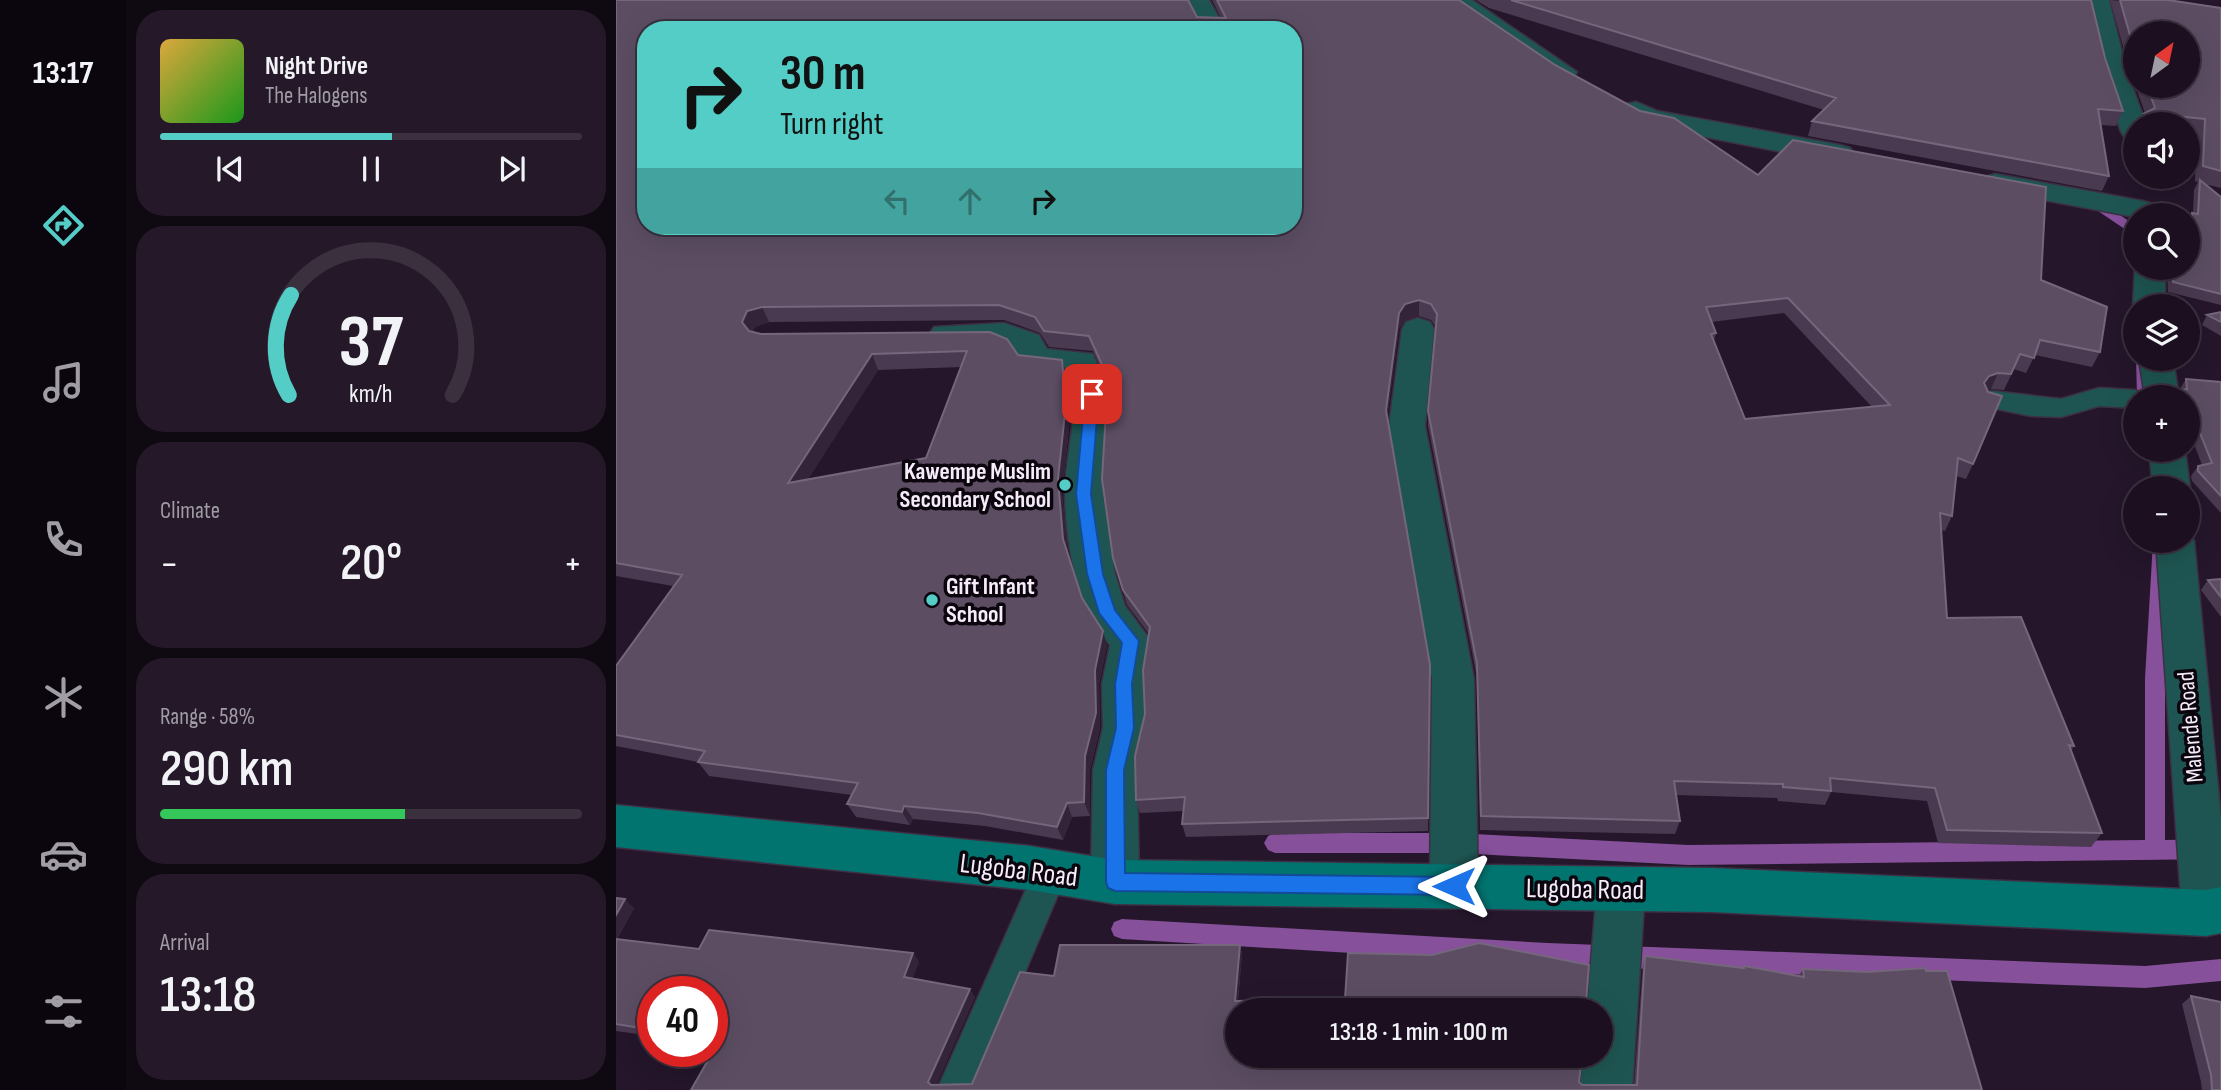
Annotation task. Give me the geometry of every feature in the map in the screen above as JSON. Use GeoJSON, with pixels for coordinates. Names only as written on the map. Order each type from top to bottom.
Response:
{"type":"FeatureCollection","features":[{"type":"Feature","properties":{"kind":"street"},"geometry":{"type":"LineString","coordinates":[[1197,0],[1209,21]]}},
{"type":"Feature","properties":{"kind":"street"},"geometry":{"type":"LineString","coordinates":[[1455,0],[1597,89],[1649,118],[1859,158]]}},
{"type":"Feature","properties":{"kind":"street"},"geometry":{"type":"LineString","coordinates":[[2098,0],[2110,59],[2128,112]]}},
{"type":"Feature","properties":{"kind":"street"},"geometry":{"type":"LineString","coordinates":[[1968,178],[2123,208]]}},
{"type":"Feature","properties":{"kind":"street"},"geometry":{"type":"LineString","coordinates":[[1418,329],[1407,426],[1453,679],[1454,886]]}},
{"type":"Feature","properties":{"kind":"street"},"geometry":{"type":"LineString","coordinates":[[908,335],[1004,334],[1010,340],[1027,343],[1035,360],[1081,362],[1092,394],[1084,494],[1095,574],[1107,613],[1130,641],[1123,684],[1125,728],[1115,770],[1115,882]]}},
{"type":"Feature","properties":{"kind":"street","name":"Malende Road"},"geometry":{"type":"LineString","coordinates":[[2176,553],[2214,912]]}},
{"type":"Feature","properties":{"kind":"street","name":"Lugoba Road"},"geometry":{"type":"LineString","coordinates":[[616,826],[1051,871],[1115,882],[1712,890],[2214,912]]}},
{"type":"Feature","properties":{"kind":"street"},"geometry":{"type":"LineString","coordinates":[[1606,1090],[1621,889]]}},
{"type":"Feature","properties":{"kind":"lane"},"geometry":{"type":"LineString","coordinates":[[1992,400],[2031,407],[2061,408],[2099,397],[2123,397]]}},
{"type":"Feature","properties":{"kind":"lane"},"geometry":{"type":"LineString","coordinates":[[956,1090],[1051,871]]}},
{"type":"Feature","properties":{"kind":"path"},"geometry":{"type":"LineString","coordinates":[[2200,158],[2210,159]]}},
{"type":"Feature","properties":{"kind":"building"},"geometry":{"type":"Polygon","coordinates":[[[616,0],[1188,0],[1197,17],[1226,18],[1217,0],[1459,0],[1555,65],[1640,111],[1674,118],[1758,175],[1793,140],[2046,187],[2041,280],[2107,307],[2100,352],[2040,340],[2034,358],[2020,354],[2011,374],[1998,373],[1989,376],[1984,383],[1988,392],[2002,396],[1973,464],[1958,458],[1952,516],[1940,513],[1947,618],[2021,617],[2074,746],[2069,745],[2102,833],[1947,830],[1935,788],[1830,778],[1831,791],[1783,787],[1783,784],[1674,781],[1680,821],[1481,816],[1477,664],[1428,411],[1437,314],[1431,304],[1419,300],[1405,304],[1399,313],[1386,410],[1430,665],[1428,818],[1182,824],[1185,797],[1136,800],[1135,756],[1145,714],[1143,670],[1150,627],[1123,590],[1113,558],[1102,479],[1108,378],[1089,336],[1044,331],[1035,317],[999,305],[762,307],[747,311],[742,322],[749,331],[761,334],[990,332],[1007,339],[1018,355],[1062,360],[1066,403],[1058,479],[1063,539],[1082,598],[1103,631],[1095,670],[1096,713],[1085,756],[1084,802],[1067,803],[1057,827],[978,813],[904,806],[902,812],[847,804],[858,783],[698,762],[705,751],[616,735],[616,666],[682,575],[616,563],[616,0]],[[1788,298],[1706,307],[1716,333],[1711,334],[1745,419],[1890,405],[1788,298]],[[967,351],[872,354],[788,483],[926,458],[967,351]]]}},
{"type":"Feature","properties":{"kind":"building"},"geometry":{"type":"Polygon","coordinates":[[[1511,0],[2091,0],[2105,58],[2123,111],[2098,109],[2109,176],[1812,121],[1836,98],[1511,0]]]}},
{"type":"Feature","properties":{"kind":"building"},"geometry":{"type":"Polygon","coordinates":[[[2120,0],[2168,0],[2221,8],[2221,171],[2203,166],[2205,119],[2200,118],[2200,112],[2147,112],[2155,108],[2151,98],[2200,98],[2200,21],[2126,21],[2120,0]]]}},
{"type":"Feature","properties":{"kind":"building"},"geometry":{"type":"Polygon","coordinates":[[[2200,180],[2221,197],[2221,294],[2173,282],[2200,280],[2200,180]]]}},
{"type":"Feature","properties":{"kind":"building"},"geometry":{"type":"Polygon","coordinates":[[[2221,312],[2221,322],[2207,315],[2221,312]]]}},
{"type":"Feature","properties":{"kind":"building"},"geometry":{"type":"Polygon","coordinates":[[[2186,379],[2221,382],[2221,496],[2198,471],[2198,466],[2212,463],[2200,433],[2200,385],[2187,385],[2186,379]]]}},
{"type":"Feature","properties":{"kind":"building"},"geometry":{"type":"Polygon","coordinates":[[[2221,579],[2221,597],[2208,580],[2221,579]]]}},
{"type":"Feature","properties":{"kind":"building"},"geometry":{"type":"Polygon","coordinates":[[[616,898],[625,899],[616,915],[616,898]]]}},
{"type":"Feature","properties":{"kind":"building"},"geometry":{"type":"Polygon","coordinates":[[[709,930],[913,953],[904,977],[970,989],[928,1082],[931,1085],[972,1084],[1020,972],[1054,976],[1060,945],[1240,945],[1235,998],[1225,998],[1225,1068],[1581,1068],[1579,1082],[1582,1085],[1637,1085],[1645,956],[1744,966],[1804,977],[1803,969],[1867,972],[1925,968],[1926,971],[1947,971],[1982,1090],[691,1090],[704,1067],[728,1067],[728,976],[637,976],[637,1027],[616,1024],[616,939],[699,949],[709,930]]]}},
{"type":"Feature","properties":{"kind":"building"},"geometry":{"type":"Polygon","coordinates":[[[1479,943],[1589,965],[1586,998],[1345,998],[1348,953],[1432,955],[1479,943]]]}},
{"type":"Feature","properties":{"kind":"building"},"geometry":{"type":"Polygon","coordinates":[[[2191,996],[2221,1002],[2221,1090],[2212,1090],[2211,1075],[2191,996]]]}},
{"type":"Feature","properties":{"kind":"waterway"},"geometry":{"type":"LineString","coordinates":[[2103,208],[2123,223]]}},
{"type":"Feature","properties":{"kind":"waterway"},"geometry":{"type":"LineString","coordinates":[[2144,371],[2145,385]]}},
{"type":"Feature","properties":{"kind":"waterway"},"geometry":{"type":"LineString","coordinates":[[2155,850],[2155,678],[2161,553]]}},
{"type":"Feature","properties":{"kind":"waterway"},"geometry":{"type":"LineString","coordinates":[[1275,843],[1455,843],[1688,855],[2155,850]]}},
{"type":"Feature","properties":{"kind":"waterway"},"geometry":{"type":"LineString","coordinates":[[2155,850],[2221,849]]}},
{"type":"Feature","properties":{"kind":"waterway"},"geometry":{"type":"LineString","coordinates":[[1122,929],[1548,954],[2145,977],[2221,970]]}},
{"type":"Feature","properties":{"kind":"place","name":"Kawempe Muslim Secondary School"},"geometry":{"type":"Point","coordinates":[1065,485]}},
{"type":"Feature","properties":{"kind":"place","name":"Gift Infant School"},"geometry":{"type":"Point","coordinates":[932,600]}},
{"type":"Feature","properties":{"kind":"route"},"geometry":{"type":"LineString","coordinates":[[1092,394],[1084,494],[1095,574],[1107,613],[1130,641],[1123,684],[1125,728],[1115,770],[1115,882],[1454,886]]}}]}
